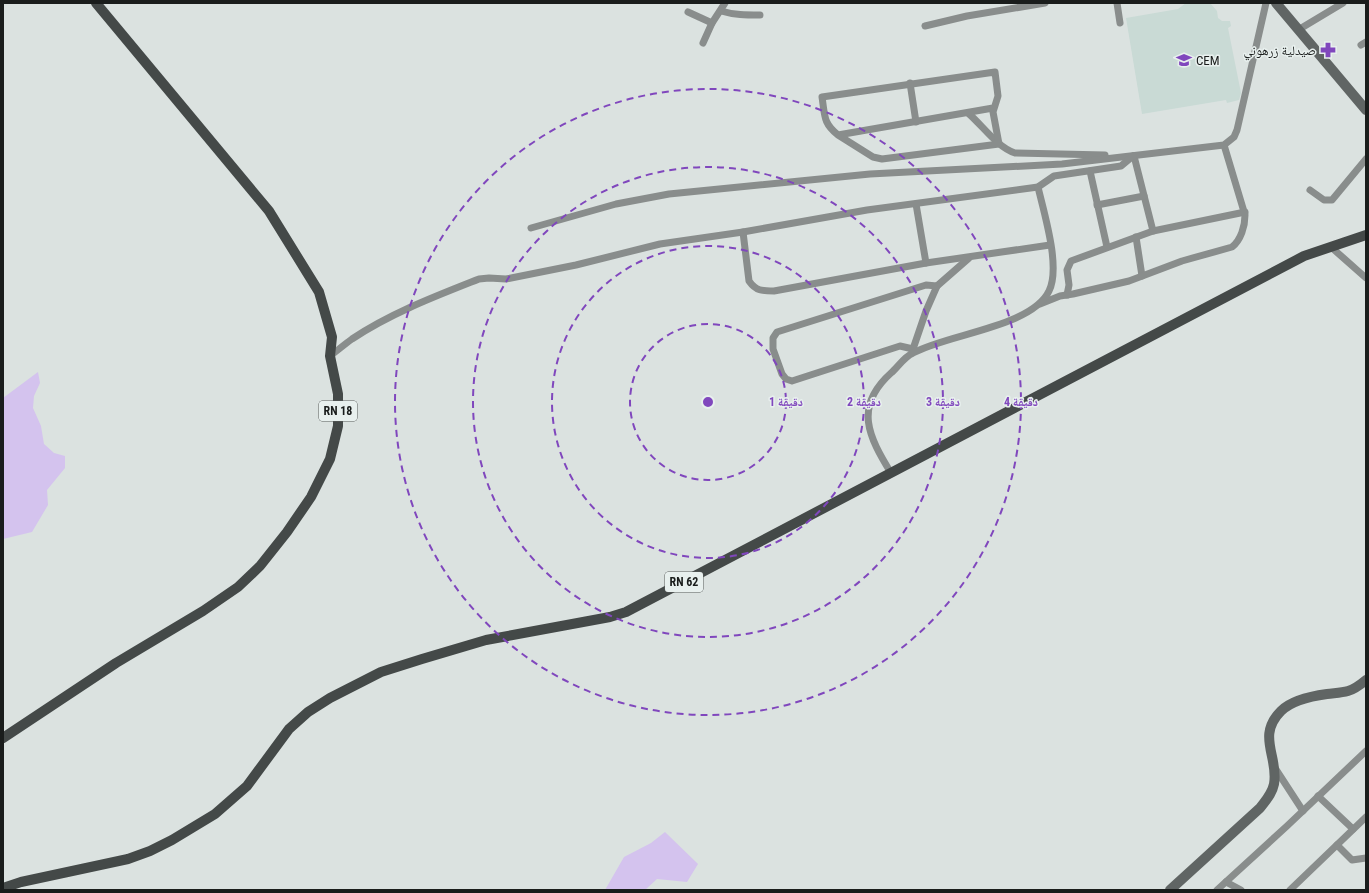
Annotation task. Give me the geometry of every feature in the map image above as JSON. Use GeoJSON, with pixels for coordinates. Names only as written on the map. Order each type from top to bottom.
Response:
{"type":"FeatureCollection","features":[{"type":"Feature","properties":{"kind":"main road","name":"RN 18"},"geometry":{"type":"LineString","coordinates":[[3,738],[116,663],[203,611],[238,587],[260,566],[287,532],[311,497],[330,459],[338,426],[338,394],[330,356],[332,337],[319,292],[269,212],[96,3]]}},
{"type":"Feature","properties":{"kind":"main road","name":"RN 62"},"geometry":{"type":"LineString","coordinates":[[3,888],[21,882],[128,859],[150,851],[172,840],[215,814],[247,786],[289,729],[308,712],[330,698],[381,672],[486,640],[610,617],[626,612],[1297,259],[1313,252],[1366,235]]}},
{"type":"Feature","properties":{"kind":"street"},"geometry":{"type":"LineString","coordinates":[[703,43],[712,23],[725,3]]}},
{"type":"Feature","properties":{"kind":"street"},"geometry":{"type":"LineString","coordinates":[[925,26],[967,16],[1045,3]]}},
{"type":"Feature","properties":{"kind":"street"},"geometry":{"type":"LineString","coordinates":[[1117,3],[1120,24]]}},
{"type":"Feature","properties":{"kind":"street"},"geometry":{"type":"LineString","coordinates":[[531,228],[616,204],[669,194],[870,174],[1062,164],[1224,145],[1234,137],[1237,130],[1266,3]]}},
{"type":"Feature","properties":{"kind":"street"},"geometry":{"type":"LineString","coordinates":[[1276,3],[1366,110]]}},
{"type":"Feature","properties":{"kind":"street"},"geometry":{"type":"LineString","coordinates":[[1298,30],[1342,3]]}},
{"type":"Feature","properties":{"kind":"street"},"geometry":{"type":"LineString","coordinates":[[720,11],[738,15],[760,15]]}},
{"type":"Feature","properties":{"kind":"street"},"geometry":{"type":"LineString","coordinates":[[688,12],[712,23]]}},
{"type":"Feature","properties":{"kind":"street"},"geometry":{"type":"LineString","coordinates":[[995,72],[998,96],[993,112],[999,144],[882,159],[873,157],[832,130],[826,121],[822,97],[995,72]]}},
{"type":"Feature","properties":{"kind":"street"},"geometry":{"type":"LineString","coordinates":[[910,84],[916,122]]}},
{"type":"Feature","properties":{"kind":"street"},"geometry":{"type":"LineString","coordinates":[[838,135],[993,108]]}},
{"type":"Feature","properties":{"kind":"street"},"geometry":{"type":"LineString","coordinates":[[968,113],[999,144],[1015,154],[1134,156]]}},
{"type":"Feature","properties":{"kind":"street"},"geometry":{"type":"LineString","coordinates":[[937,286],[926,285],[777,332],[773,338],[773,349],[782,374],[786,379],[792,381],[900,346],[912,351],[1014,318],[1060,296],[1129,281],[1182,261],[1232,247],[1238,239],[1245,224],[1244,212],[1224,145]]}},
{"type":"Feature","properties":{"kind":"street"},"geometry":{"type":"LineString","coordinates":[[330,356],[352,339],[407,309],[479,279],[506,279],[576,265],[650,246],[743,232],[867,210],[1038,187],[1054,176],[1121,166],[1134,156]]}},
{"type":"Feature","properties":{"kind":"street"},"geometry":{"type":"LineString","coordinates":[[1134,156],[1153,231]]}},
{"type":"Feature","properties":{"kind":"street"},"geometry":{"type":"LineString","coordinates":[[1310,190],[1324,200],[1332,200],[1366,159]]}},
{"type":"Feature","properties":{"kind":"street"},"geometry":{"type":"LineString","coordinates":[[1090,171],[1107,247]]}},
{"type":"Feature","properties":{"kind":"street"},"geometry":{"type":"LineString","coordinates":[[1037,306],[1049,291],[1054,272],[1038,187]]}},
{"type":"Feature","properties":{"kind":"street"},"geometry":{"type":"LineString","coordinates":[[1097,205],[1144,196]]}},
{"type":"Feature","properties":{"kind":"street"},"geometry":{"type":"LineString","coordinates":[[916,204],[926,263]]}},
{"type":"Feature","properties":{"kind":"street"},"geometry":{"type":"LineString","coordinates":[[1067,295],[1069,285],[1067,270],[1071,261],[1153,231],[1244,212]]}},
{"type":"Feature","properties":{"kind":"street"},"geometry":{"type":"LineString","coordinates":[[743,232],[749,281],[753,287],[763,291],[774,291],[926,263],[969,258],[1050,245]]}},
{"type":"Feature","properties":{"kind":"street"},"geometry":{"type":"LineString","coordinates":[[1136,237],[1142,276]]}},
{"type":"Feature","properties":{"kind":"street"},"geometry":{"type":"LineString","coordinates":[[1331,247],[1366,278]]}},
{"type":"Feature","properties":{"kind":"street"},"geometry":{"type":"LineString","coordinates":[[891,473],[872,438],[868,417],[869,406],[878,386],[912,351],[926,311],[937,286],[969,258]]}},
{"type":"Feature","properties":{"kind":"street"},"geometry":{"type":"LineString","coordinates":[[1170,890],[1260,808],[1270,794],[1274,783],[1274,766],[1269,746],[1269,731],[1274,718],[1282,710],[1292,704],[1307,698],[1347,692],[1358,687],[1366,680]]}},
{"type":"Feature","properties":{"kind":"street"},"geometry":{"type":"LineString","coordinates":[[1217,890],[1303,812],[1366,751]]}},
{"type":"Feature","properties":{"kind":"street"},"geometry":{"type":"LineString","coordinates":[[1274,766],[1303,812]]}},
{"type":"Feature","properties":{"kind":"street"},"geometry":{"type":"LineString","coordinates":[[1318,796],[1353,830]]}},
{"type":"Feature","properties":{"kind":"street"},"geometry":{"type":"LineString","coordinates":[[1290,890],[1366,818]]}},
{"type":"Feature","properties":{"kind":"street"},"geometry":{"type":"LineString","coordinates":[[1337,845],[1352,860],[1366,858]]}},
{"type":"Feature","properties":{"kind":"street"},"geometry":{"type":"LineString","coordinates":[[1226,882],[1240,890]]}},
{"type":"Feature","properties":{"kind":"shaded area","name":"CEM"},"geometry":{"type":"Polygon","coordinates":[[[1186,3],[1210,3],[1217,11],[1218,18],[1222,21],[1230,21],[1231,26],[1228,28],[1241,93],[1239,100],[1227,103],[1226,100],[1142,114],[1126,18],[1178,9],[1186,3]]]}},
{"type":"Feature","properties":{"kind":"shaded area"},"geometry":{"type":"Polygon","coordinates":[[[38,372],[40,383],[34,396],[33,408],[41,426],[44,444],[54,453],[65,456],[65,468],[47,490],[48,505],[32,532],[3,539],[3,398],[38,372]]]}},
{"type":"Feature","properties":{"kind":"shaded area"},"geometry":{"type":"Polygon","coordinates":[[[665,832],[698,864],[687,882],[657,879],[645,890],[605,890],[624,857],[651,843],[665,832]]]}},
{"type":"Feature","properties":{"kind":"place","name":"صيدلية زرهوني"},"geometry":{"type":"Point","coordinates":[1328,50]}},
{"type":"Feature","properties":{"kind":"place","name":"CEM"},"geometry":{"type":"Point","coordinates":[1184,60]}}]}
